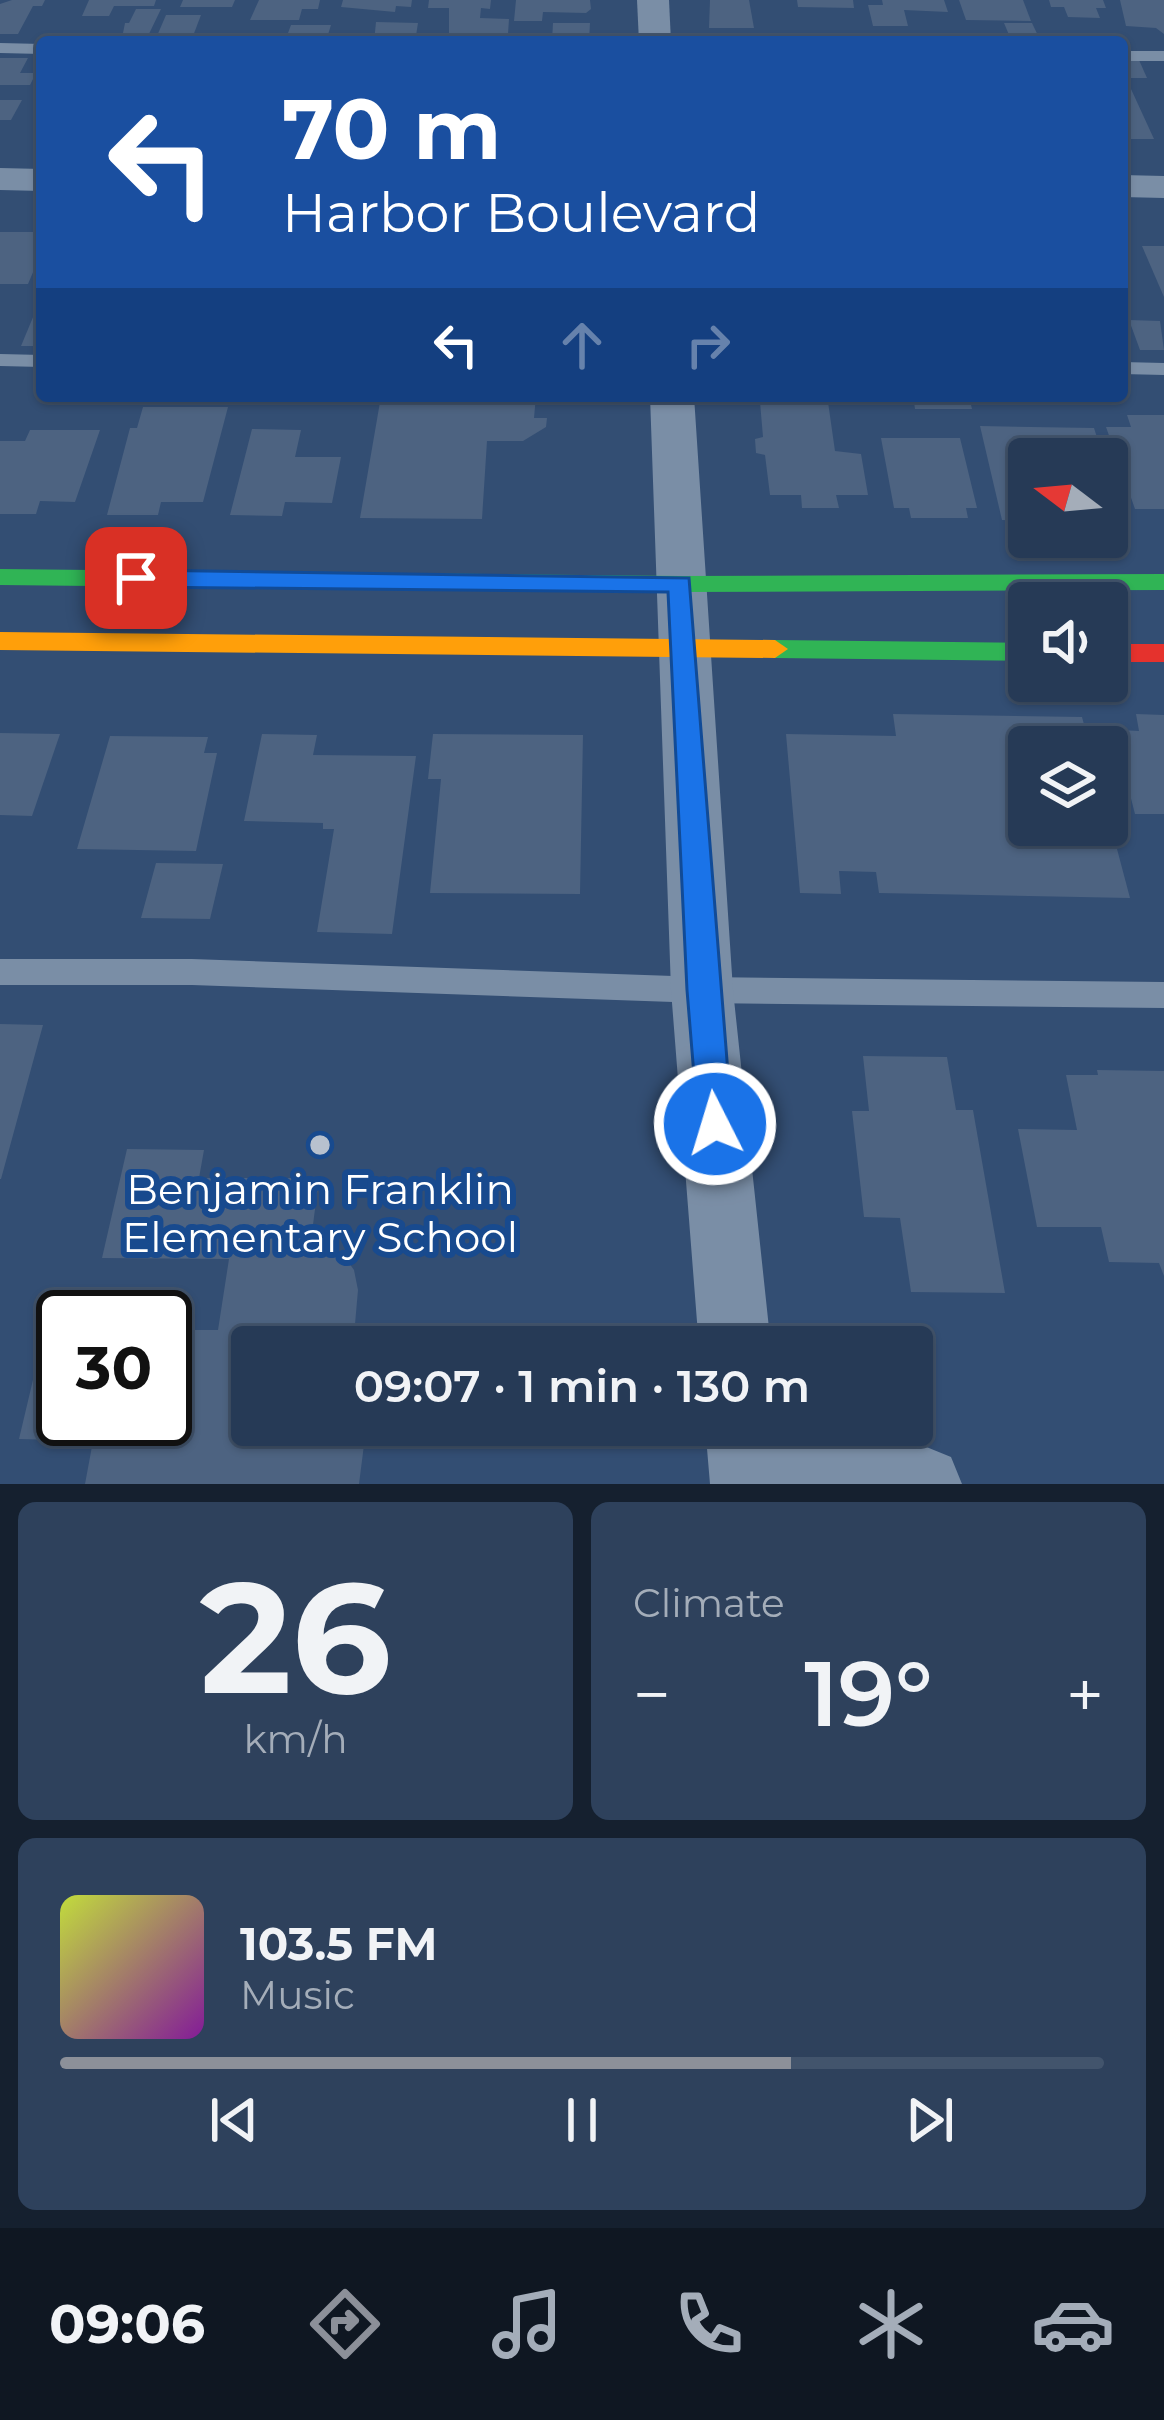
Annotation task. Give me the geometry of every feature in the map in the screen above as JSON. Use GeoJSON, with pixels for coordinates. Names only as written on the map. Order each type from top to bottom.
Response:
{"type":"FeatureCollection","features":[{"type":"Feature","properties":{"kind":"main road"},"geometry":{"type":"LineString","coordinates":[[0,577],[680,584],[1164,582]]}},
{"type":"Feature","properties":{"kind":"main road"},"geometry":{"type":"LineString","coordinates":[[0,641],[1008,652]]}},
{"type":"Feature","properties":{"kind":"main road"},"geometry":{"type":"LineString","coordinates":[[1128,652],[1164,653]]}},
{"type":"Feature","properties":{"kind":"street"},"geometry":{"type":"LineString","coordinates":[[652,0],[655,36]]}},
{"type":"Feature","properties":{"kind":"street"},"geometry":{"type":"LineString","coordinates":[[0,179],[36,180]]}},
{"type":"Feature","properties":{"kind":"street"},"geometry":{"type":"LineString","coordinates":[[1128,186],[1164,187]]}},
{"type":"Feature","properties":{"kind":"street"},"geometry":{"type":"LineString","coordinates":[[672,402],[702,990],[733,1326]]}},
{"type":"Feature","properties":{"kind":"street"},"geometry":{"type":"LineString","coordinates":[[746,1464],[924,1484]]}},
{"type":"Feature","properties":{"kind":"lane"},"geometry":{"type":"LineString","coordinates":[[0,48],[36,49]]}},
{"type":"Feature","properties":{"kind":"lane"},"geometry":{"type":"LineString","coordinates":[[1128,56],[1164,56]]}},
{"type":"Feature","properties":{"kind":"lane"},"geometry":{"type":"LineString","coordinates":[[0,360],[36,361]]}},
{"type":"Feature","properties":{"kind":"lane"},"geometry":{"type":"LineString","coordinates":[[1128,368],[1164,369]]}},
{"type":"Feature","properties":{"kind":"lane"},"geometry":{"type":"LineString","coordinates":[[0,972],[192,972],[702,990],[1164,995]]}},
{"type":"Feature","properties":{"kind":"building"},"geometry":{"type":"Polygon","coordinates":[[[45,0],[42,6],[33,6],[18,34],[0,34],[0,4],[45,0]]]}},
{"type":"Feature","properties":{"kind":"building"},"geometry":{"type":"Polygon","coordinates":[[[89,0],[156,0],[154,6],[114,6],[109,16],[82,16],[89,0]]]}},
{"type":"Feature","properties":{"kind":"building"},"geometry":{"type":"Polygon","coordinates":[[[183,0],[235,0],[232,7],[180,7],[183,0]]]}},
{"type":"Feature","properties":{"kind":"building"},"geometry":{"type":"Polygon","coordinates":[[[259,0],[320,0],[318,9],[302,9],[299,20],[250,20],[259,0]]]}},
{"type":"Feature","properties":{"kind":"building"},"geometry":{"type":"Polygon","coordinates":[[[343,0],[412,0],[411,7],[396,6],[395,12],[341,7],[343,0]]]}},
{"type":"Feature","properties":{"kind":"building"},"geometry":{"type":"Polygon","coordinates":[[[429,0],[491,0],[490,9],[481,8],[480,18],[509,19],[508,34],[449,34],[449,8],[428,8],[429,0]]]}},
{"type":"Feature","properties":{"kind":"building"},"geometry":{"type":"Polygon","coordinates":[[[516,0],[590,0],[591,9],[586,13],[543,12],[542,21],[514,21],[516,0]]]}},
{"type":"Feature","properties":{"kind":"building"},"geometry":{"type":"Polygon","coordinates":[[[710,0],[749,0],[754,28],[709,28],[710,0]]]}},
{"type":"Feature","properties":{"kind":"building"},"geometry":{"type":"Polygon","coordinates":[[[797,0],[853,0],[854,8],[798,7],[797,0]]]}},
{"type":"Feature","properties":{"kind":"building"},"geometry":{"type":"Polygon","coordinates":[[[882,0],[944,0],[948,12],[904,10],[908,26],[873,26],[868,5],[883,5],[882,0]]]}},
{"type":"Feature","properties":{"kind":"building"},"geometry":{"type":"Polygon","coordinates":[[[959,0],[1023,0],[1031,21],[966,20],[959,0]]]}},
{"type":"Feature","properties":{"kind":"building"},"geometry":{"type":"Polygon","coordinates":[[[1049,0],[1103,0],[1106,8],[1096,8],[1100,18],[1068,17],[1064,7],[1051,7],[1049,0]]]}},
{"type":"Feature","properties":{"kind":"building"},"geometry":{"type":"Polygon","coordinates":[[[1120,0],[1164,0],[1164,34],[1156,28],[1126,26],[1120,0]]]}},
{"type":"Feature","properties":{"kind":"building"},"geometry":{"type":"Polygon","coordinates":[[[136,9],[161,9],[148,36],[122,36],[136,9]]]}},
{"type":"Feature","properties":{"kind":"building"},"geometry":{"type":"Polygon","coordinates":[[[166,15],[201,15],[193,36],[157,36],[166,15]]]}},
{"type":"Feature","properties":{"kind":"building"},"geometry":{"type":"Polygon","coordinates":[[[376,22],[418,23],[416,36],[375,36],[376,22]]]}},
{"type":"Feature","properties":{"kind":"building"},"geometry":{"type":"Polygon","coordinates":[[[553,23],[590,23],[589,36],[552,36],[553,23]]]}},
{"type":"Feature","properties":{"kind":"building"},"geometry":{"type":"Polygon","coordinates":[[[1004,23],[1032,23],[1038,36],[1009,36],[1004,23]]]}},
{"type":"Feature","properties":{"kind":"building"},"geometry":{"type":"Polygon","coordinates":[[[291,25],[331,25],[328,36],[287,36],[291,25]]]}},
{"type":"Feature","properties":{"kind":"building"},"geometry":{"type":"Polygon","coordinates":[[[0,58],[28,58],[20,73],[36,73],[30,85],[0,85],[0,58]]]}},
{"type":"Feature","properties":{"kind":"building"},"geometry":{"type":"Polygon","coordinates":[[[1128,60],[1139,60],[1147,78],[1128,78],[1128,60]]]}},
{"type":"Feature","properties":{"kind":"building"},"geometry":{"type":"Polygon","coordinates":[[[1128,89],[1131,89],[1154,139],[1128,139],[1128,89]]]}},
{"type":"Feature","properties":{"kind":"building"},"geometry":{"type":"Polygon","coordinates":[[[0,100],[22,100],[11,120],[0,120],[0,100]]]}},
{"type":"Feature","properties":{"kind":"building"},"geometry":{"type":"Polygon","coordinates":[[[0,232],[36,232],[36,265],[28,284],[0,284],[0,232]]]}},
{"type":"Feature","properties":{"kind":"building"},"geometry":{"type":"Polygon","coordinates":[[[1142,246],[1164,246],[1164,297],[1142,246]]]}},
{"type":"Feature","properties":{"kind":"building"},"geometry":{"type":"Polygon","coordinates":[[[36,310],[36,346],[21,346],[36,310]]]}},
{"type":"Feature","properties":{"kind":"building"},"geometry":{"type":"Polygon","coordinates":[[[1129,320],[1160,321],[1164,350],[1140,350],[1129,320]]]}},
{"type":"Feature","properties":{"kind":"building"},"geometry":{"type":"Polygon","coordinates":[[[380,402],[535,402],[534,418],[547,418],[546,427],[523,441],[487,441],[482,519],[360,518],[380,402]]]}},
{"type":"Feature","properties":{"kind":"building"},"geometry":{"type":"Polygon","coordinates":[[[760,402],[828,402],[835,451],[861,454],[868,495],[836,495],[839,508],[802,508],[801,495],[770,495],[765,455],[756,453],[755,439],[763,437],[760,402]]]}},
{"type":"Feature","properties":{"kind":"building"},"geometry":{"type":"Polygon","coordinates":[[[914,402],[970,402],[972,409],[915,409],[914,402]]]}},
{"type":"Feature","properties":{"kind":"building"},"geometry":{"type":"Polygon","coordinates":[[[143,407],[228,407],[203,502],[161,502],[158,515],[107,515],[130,428],[137,428],[143,407]]]}},
{"type":"Feature","properties":{"kind":"building"},"geometry":{"type":"Polygon","coordinates":[[[1127,415],[1164,415],[1164,509],[1135,509],[1128,489],[1128,438],[1110,438],[1106,427],[1131,427],[1127,415]]]}},
{"type":"Feature","properties":{"kind":"building"},"geometry":{"type":"Polygon","coordinates":[[[980,426],[1094,428],[1097,438],[1008,438],[1008,520],[1002,520],[980,426]]]}},
{"type":"Feature","properties":{"kind":"building"},"geometry":{"type":"Polygon","coordinates":[[[252,429],[301,430],[295,457],[341,457],[332,503],[285,502],[282,516],[230,515],[252,429]]]}},
{"type":"Feature","properties":{"kind":"building"},"geometry":{"type":"Polygon","coordinates":[[[30,430],[100,430],[75,502],[40,501],[36,514],[0,514],[0,441],[25,441],[30,430]]]}},
{"type":"Feature","properties":{"kind":"building"},"geometry":{"type":"Polygon","coordinates":[[[881,438],[960,438],[977,508],[966,508],[968,518],[911,518],[909,508],[894,508],[881,438]]]}},
{"type":"Feature","properties":{"kind":"building"},"geometry":{"type":"Polygon","coordinates":[[[893,714],[1082,717],[1084,726],[1008,726],[1008,846],[1116,846],[1130,898],[879,893],[876,872],[839,871],[841,894],[800,893],[786,734],[896,736],[893,714]]]}},
{"type":"Feature","properties":{"kind":"building"},"geometry":{"type":"Polygon","coordinates":[[[1136,714],[1164,715],[1164,814],[1135,814],[1128,787],[1128,730],[1139,731],[1136,714]]]}},
{"type":"Feature","properties":{"kind":"building"},"geometry":{"type":"Polygon","coordinates":[[[0,733],[60,734],[32,816],[0,815],[0,733]]]}},
{"type":"Feature","properties":{"kind":"building"},"geometry":{"type":"Polygon","coordinates":[[[262,734],[317,735],[313,755],[416,756],[392,934],[317,932],[334,829],[323,829],[323,823],[244,821],[262,734]]]}},
{"type":"Feature","properties":{"kind":"building"},"geometry":{"type":"Polygon","coordinates":[[[433,734],[583,735],[580,894],[430,893],[441,779],[428,779],[433,734]]]}},
{"type":"Feature","properties":{"kind":"building"},"geometry":{"type":"Polygon","coordinates":[[[110,736],[208,737],[204,753],[217,753],[196,851],[77,849],[110,736]]]}},
{"type":"Feature","properties":{"kind":"building"},"geometry":{"type":"Polygon","coordinates":[[[156,863],[223,864],[210,919],[141,918],[156,863]]]}},
{"type":"Feature","properties":{"kind":"building"},"geometry":{"type":"Polygon","coordinates":[[[0,1024],[43,1025],[1,1179],[0,1179],[0,1024]]]}},
{"type":"Feature","properties":{"kind":"building"},"geometry":{"type":"Polygon","coordinates":[[[863,1056],[947,1057],[956,1110],[973,1110],[1005,1293],[911,1292],[900,1218],[864,1217],[852,1111],[869,1111],[863,1056]]]}},
{"type":"Feature","properties":{"kind":"building"},"geometry":{"type":"Polygon","coordinates":[[[1097,1070],[1164,1071],[1164,1276],[1159,1263],[1109,1262],[1101,1227],[1037,1227],[1018,1129],[1077,1130],[1066,1075],[1098,1075],[1097,1070]]]}},
{"type":"Feature","properties":{"kind":"building"},"geometry":{"type":"Polygon","coordinates":[[[127,1149],[204,1150],[199,1178],[319,1178],[310,1248],[328,1248],[344,1256],[354,1270],[358,1290],[355,1326],[231,1326],[231,1446],[364,1446],[359,1484],[85,1484],[92,1446],[192,1446],[192,1330],[218,1330],[229,1259],[102,1258],[127,1149]]]}},
{"type":"Feature","properties":{"kind":"building"},"geometry":{"type":"Polygon","coordinates":[[[36,1367],[36,1439],[19,1439],[36,1367]]]}},
{"type":"Feature","properties":{"kind":"traffic: fast"},"geometry":{"type":"LineString","coordinates":[[0,577],[680,584],[1164,582]]}},
{"type":"Feature","properties":{"kind":"traffic: fast"},"geometry":{"type":"LineString","coordinates":[[775,649],[1008,652]]}},
{"type":"Feature","properties":{"kind":"traffic: slow"},"geometry":{"type":"LineString","coordinates":[[0,641],[775,649]]}},
{"type":"Feature","properties":{"kind":"traffic: jam"},"geometry":{"type":"LineString","coordinates":[[1128,653],[1164,653]]}},
{"type":"Feature","properties":{"kind":"place","name":"Benjamin Franklin Elementary School"},"geometry":{"type":"Point","coordinates":[320,1145]}},
{"type":"Feature","properties":{"kind":"route"},"geometry":{"type":"LineString","coordinates":[[136,578],[680,584],[702,990],[715,1124]]}}]}
